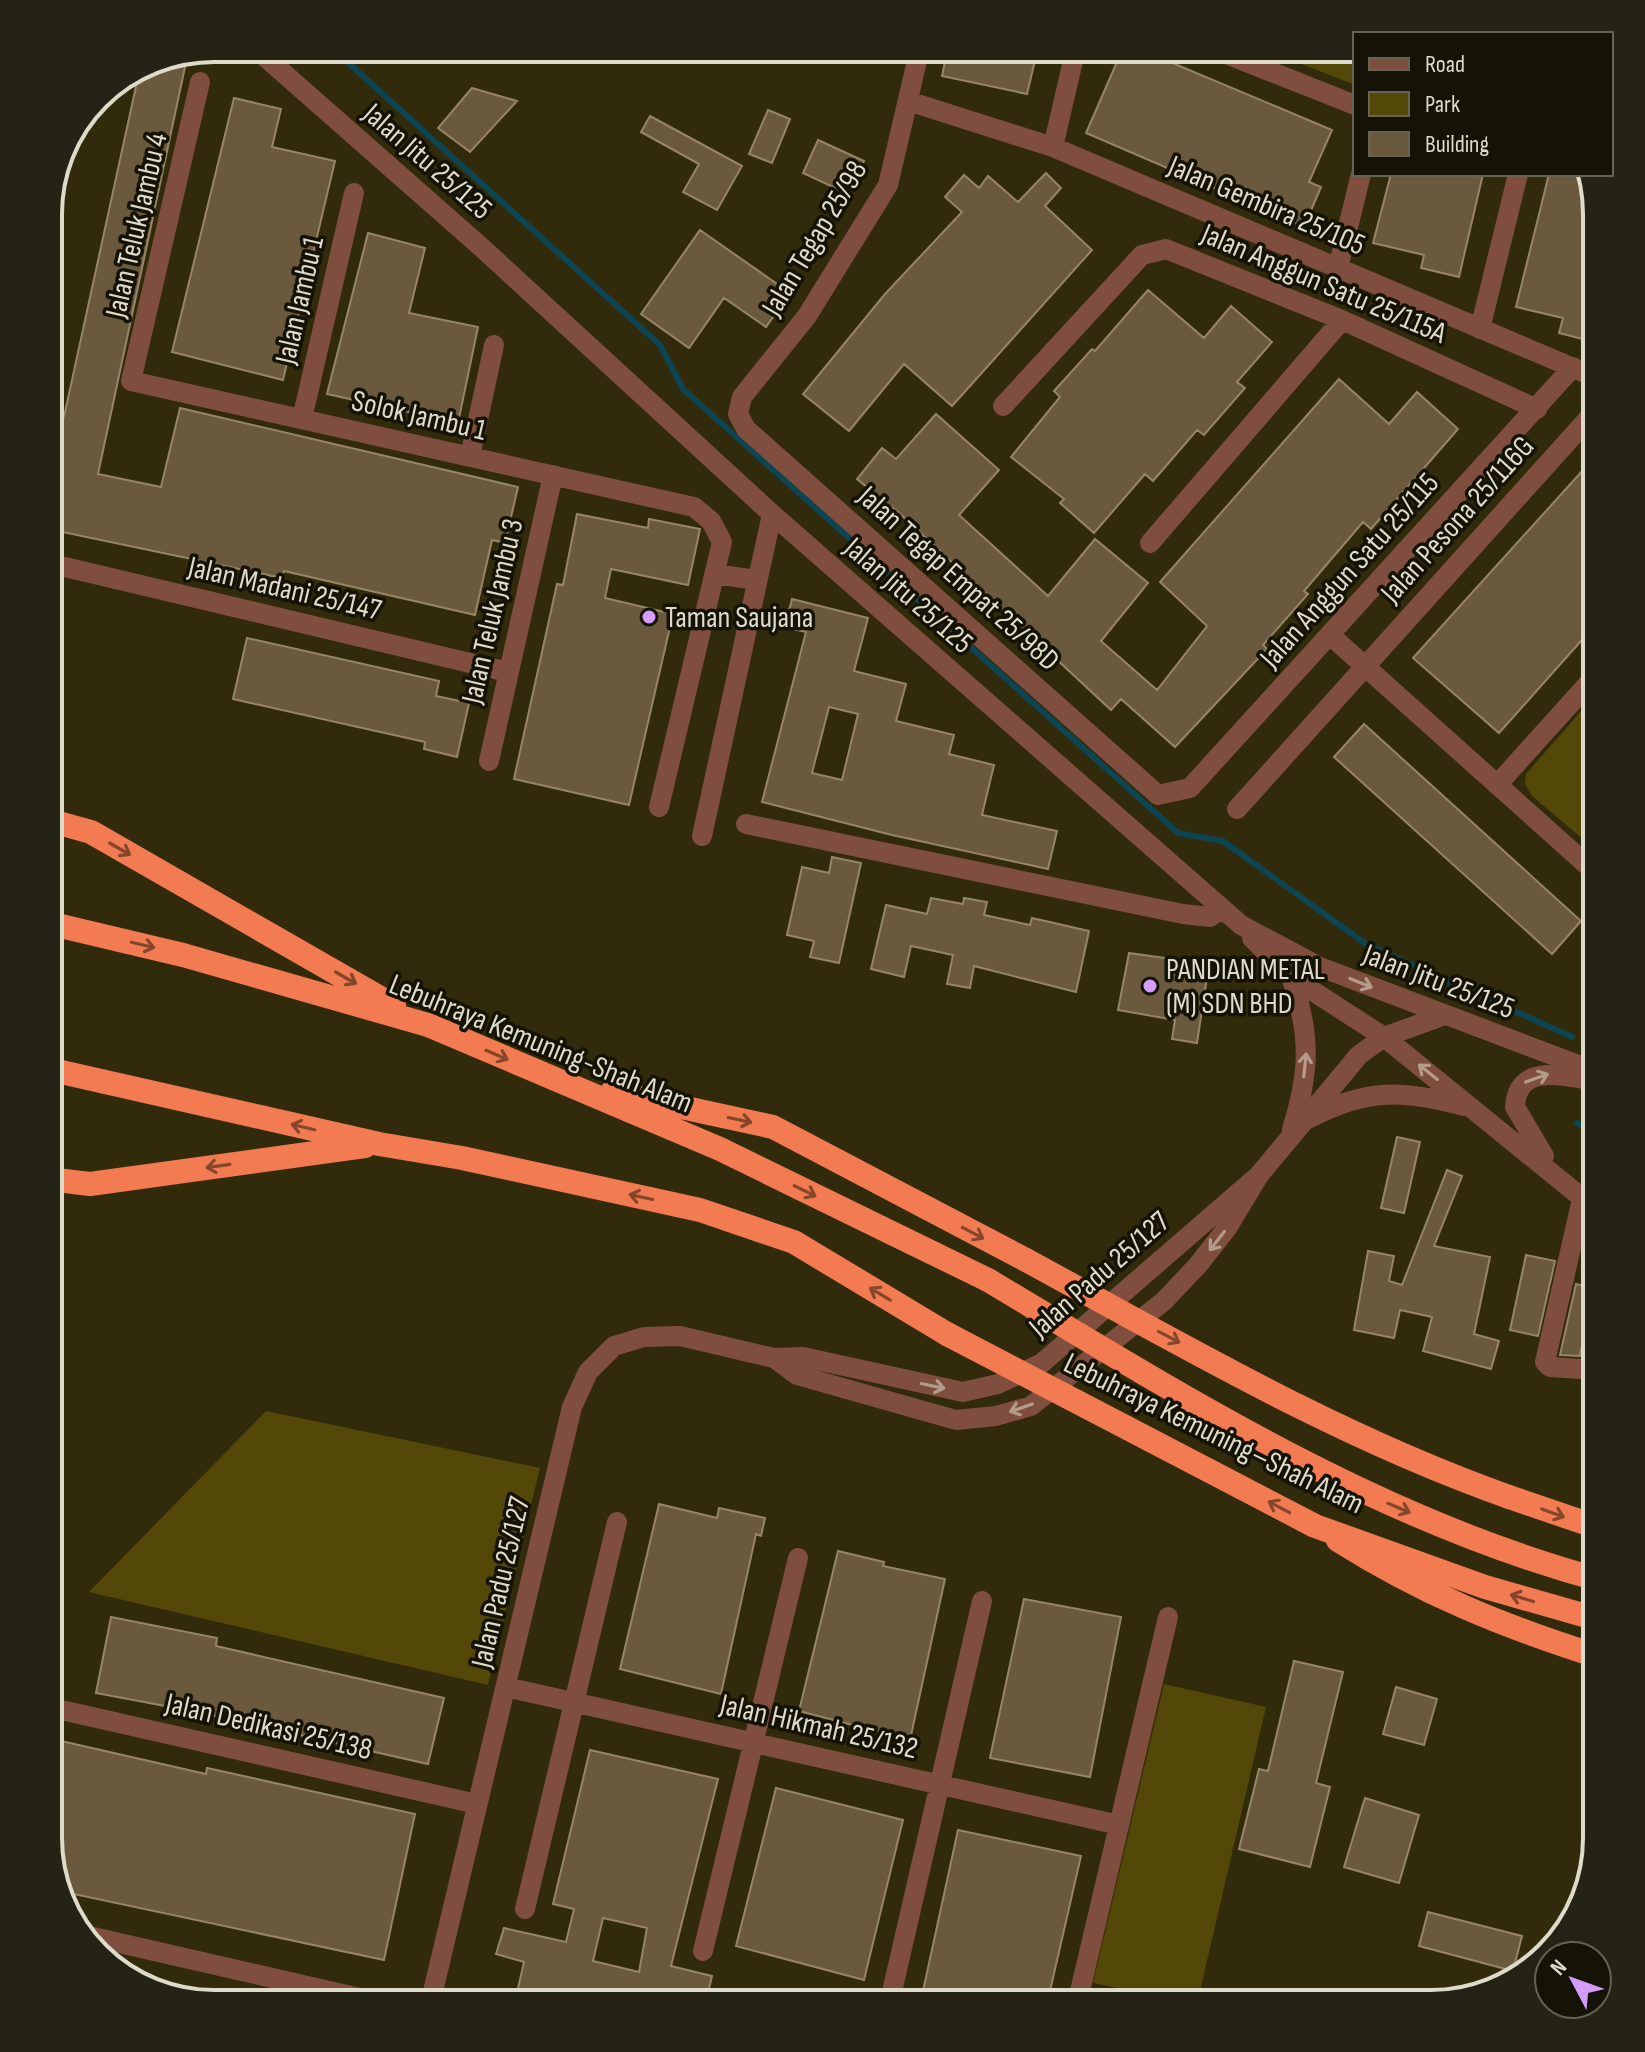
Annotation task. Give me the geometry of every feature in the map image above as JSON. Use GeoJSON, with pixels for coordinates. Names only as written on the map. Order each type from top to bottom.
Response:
{"type":"FeatureCollection","features":[{"type":"Feature","properties":{"kind":"highway"},"geometry":{"type":"LineString","coordinates":[[62,824],[91,832],[428,1025]]}},
{"type":"Feature","properties":{"kind":"highway","name":"Lebuhraya Kemuning-Shah Alam"},"geometry":{"type":"LineString","coordinates":[[62,926],[183,955],[428,1025],[720,1149],[988,1280]]}},
{"type":"Feature","properties":{"kind":"highway"},"geometry":{"type":"LineString","coordinates":[[62,1072],[379,1144]]}},
{"type":"Feature","properties":{"kind":"highway"},"geometry":{"type":"LineString","coordinates":[[555,1079],[773,1127],[1358,1438],[1432,1470],[1583,1522]]}},
{"type":"Feature","properties":{"kind":"highway"},"geometry":{"type":"LineString","coordinates":[[62,1181],[90,1184],[379,1144]]}},
{"type":"Feature","properties":{"kind":"highway","name":"Lebuhraya Kemuning–Shah Alam"},"geometry":{"type":"LineString","coordinates":[[379,1144],[462,1158],[700,1210],[794,1242],[947,1334],[1315,1526],[1485,1587],[1583,1615]]}},
{"type":"Feature","properties":{"kind":"highway","name":"Lebuhraya Kemuning–Shah Alam"},"geometry":{"type":"LineString","coordinates":[[988,1280],[1205,1410],[1305,1464],[1489,1546],[1583,1575]]}},
{"type":"Feature","properties":{"kind":"highway"},"geometry":{"type":"LineString","coordinates":[[1315,1526],[1400,1579],[1495,1622],[1583,1651]]}},
{"type":"Feature","properties":{"kind":"street","name":"Jalan Jitu 25/125"},"geometry":{"type":"LineString","coordinates":[[271,62],[492,257],[772,514],[1241,925],[1309,961],[1442,1016],[1583,1067]]}},
{"type":"Feature","properties":{"kind":"street","name":"Jalan Tegap 25/98"},"geometry":{"type":"LineString","coordinates":[[742,397],[807,316],[888,185],[917,62]]}},
{"type":"Feature","properties":{"kind":"street"},"geometry":{"type":"LineString","coordinates":[[1053,147],[1073,62]]}},
{"type":"Feature","properties":{"kind":"street"},"geometry":{"type":"LineString","coordinates":[[1246,62],[1353,104]]}},
{"type":"Feature","properties":{"kind":"street","name":"Jalan Teluk Jambu 4"},"geometry":{"type":"LineString","coordinates":[[131,381],[200,82]]}},
{"type":"Feature","properties":{"kind":"street","name":"Jalan Gembira 25/105"},"geometry":{"type":"LineString","coordinates":[[908,101],[1053,147],[1583,372]]}},
{"type":"Feature","properties":{"kind":"street"},"geometry":{"type":"LineString","coordinates":[[1338,268],[1361,176]]}},
{"type":"Feature","properties":{"kind":"street"},"geometry":{"type":"LineString","coordinates":[[1480,329],[1518,176]]}},
{"type":"Feature","properties":{"kind":"street","name":"Jalan Jambu 1"},"geometry":{"type":"LineString","coordinates":[[302,419],[354,193]]}},
{"type":"Feature","properties":{"kind":"street","name":"Jalan Anggun Satu 25/115A"},"geometry":{"type":"LineString","coordinates":[[1003,406],[1142,255],[1166,249],[1342,320],[1537,409]]}},
{"type":"Feature","properties":{"kind":"street"},"geometry":{"type":"LineString","coordinates":[[1150,543],[1342,320]]}},
{"type":"Feature","properties":{"kind":"street"},"geometry":{"type":"LineString","coordinates":[[470,457],[494,345]]}},
{"type":"Feature","properties":{"kind":"street","name":"Jalan Anggun Satu 25/115"},"geometry":{"type":"LineString","coordinates":[[1158,795],[1190,788],[1573,367]]}},
{"type":"Feature","properties":{"kind":"street","name":"Solok Jambu 1"},"geometry":{"type":"LineString","coordinates":[[131,381],[694,507],[711,521],[722,542],[715,574]]}},
{"type":"Feature","properties":{"kind":"street","name":"Jalan Tegap Empat 25/98D"},"geometry":{"type":"LineString","coordinates":[[742,397],[738,414],[746,429],[1158,795]]}},
{"type":"Feature","properties":{"kind":"street","name":"Jalan Pesona 25/116G"},"geometry":{"type":"LineString","coordinates":[[1365,666],[1583,424]]}},
{"type":"Feature","properties":{"kind":"street","name":"Jalan Teluk Jambu 3"},"geometry":{"type":"LineString","coordinates":[[489,761],[553,475]]}},
{"type":"Feature","properties":{"kind":"street"},"geometry":{"type":"LineString","coordinates":[[702,836],[772,514]]}},
{"type":"Feature","properties":{"kind":"street","name":"Jalan Madani 25/147"},"geometry":{"type":"LineString","coordinates":[[62,566],[508,672]]}},
{"type":"Feature","properties":{"kind":"street"},"geometry":{"type":"LineString","coordinates":[[659,807],[715,574],[756,580]]}},
{"type":"Feature","properties":{"kind":"street"},"geometry":{"type":"LineString","coordinates":[[1330,635],[1583,862]]}},
{"type":"Feature","properties":{"kind":"street"},"geometry":{"type":"LineString","coordinates":[[1237,809],[1365,666]]}},
{"type":"Feature","properties":{"kind":"street"},"geometry":{"type":"LineString","coordinates":[[1497,785],[1583,690]]}},
{"type":"Feature","properties":{"kind":"street"},"geometry":{"type":"LineString","coordinates":[[746,824],[1183,914],[1210,917],[1222,908]]}},
{"type":"Feature","properties":{"kind":"street"},"geometry":{"type":"LineString","coordinates":[[1241,925],[1291,977],[1384,1037],[1583,1199]]}},
{"type":"Feature","properties":{"kind":"street"},"geometry":{"type":"LineString","coordinates":[[1288,1140],[1300,1104],[1308,1038],[1291,977]]}},
{"type":"Feature","properties":{"kind":"street","name":"Jalan Padu 25/127"},"geometry":{"type":"LineString","coordinates":[[774,1358],[797,1375],[956,1420],[996,1416],[1031,1406],[1164,1301],[1227,1228],[1259,1175],[1359,1055],[1384,1037],[1442,1016]]}},
{"type":"Feature","properties":{"kind":"street"},"geometry":{"type":"LineString","coordinates":[[1565,1185],[1521,1123],[1515,1097],[1530,1078],[1543,1074],[1583,1079]]}},
{"type":"Feature","properties":{"kind":"street"},"geometry":{"type":"LineString","coordinates":[[1303,1122],[1330,1108],[1378,1093],[1428,1097],[1472,1108]]}},
{"type":"Feature","properties":{"kind":"street","name":"Jalan Padu 25/127"},"geometry":{"type":"LineString","coordinates":[[433,1990],[572,1407],[588,1372],[614,1346],[644,1337],[680,1336],[774,1358],[803,1357],[963,1392],[998,1384],[1042,1363],[1259,1175]]}},
{"type":"Feature","properties":{"kind":"street"},"geometry":{"type":"LineString","coordinates":[[1583,1229],[1545,1362],[1550,1367],[1583,1369]]}},
{"type":"Feature","properties":{"kind":"street"},"geometry":{"type":"LineString","coordinates":[[525,1909],[617,1522]]}},
{"type":"Feature","properties":{"kind":"street"},"geometry":{"type":"LineString","coordinates":[[703,1951],[798,1558]]}},
{"type":"Feature","properties":{"kind":"street"},"geometry":{"type":"LineString","coordinates":[[892,1990],[982,1601]]}},
{"type":"Feature","properties":{"kind":"street"},"geometry":{"type":"LineString","coordinates":[[1080,1990],[1168,1617]]}},
{"type":"Feature","properties":{"kind":"street","name":"Jalan Hikmah 25/132"},"geometry":{"type":"LineString","coordinates":[[506,1687],[1119,1825]]}},
{"type":"Feature","properties":{"kind":"street","name":"Jalan Dedikasi 25/138"},"geometry":{"type":"LineString","coordinates":[[62,1710],[477,1804]]}},
{"type":"Feature","properties":{"kind":"street"},"geometry":{"type":"LineString","coordinates":[[101,1939],[325,1990]]}},
{"type":"Feature","properties":{"kind":"green space"},"geometry":{"type":"Polygon","coordinates":[[[1297,62],[1353,62],[1353,84],[1297,62]]]}},
{"type":"Feature","properties":{"kind":"green space"},"geometry":{"type":"Polygon","coordinates":[[[1583,709],[1583,839],[1532,796],[1525,784],[1526,774],[1583,709]]]}},
{"type":"Feature","properties":{"kind":"green space"},"geometry":{"type":"Polygon","coordinates":[[[266,1411],[540,1468],[488,1685],[89,1592],[266,1411]]]}},
{"type":"Feature","properties":{"kind":"green space"},"geometry":{"type":"Polygon","coordinates":[[[1164,1684],[1266,1707],[1200,1990],[1128,1990],[1093,1983],[1164,1684]]]}},
{"type":"Feature","properties":{"kind":"building"},"geometry":{"type":"Polygon","coordinates":[[[945,62],[1035,62],[1027,94],[942,76],[945,62]]]}},
{"type":"Feature","properties":{"kind":"building"},"geometry":{"type":"Polygon","coordinates":[[[1117,62],[1170,62],[1332,130],[1309,182],[1321,187],[1304,227],[1086,133],[1117,62]]]}},
{"type":"Feature","properties":{"kind":"building"},"geometry":{"type":"Polygon","coordinates":[[[185,65],[98,474],[161,487],[180,408],[518,487],[505,543],[492,540],[475,615],[284,571],[282,578],[62,532],[62,424],[137,83],[185,65]]]}},
{"type":"Feature","properties":{"kind":"building"},"geometry":{"type":"Polygon","coordinates":[[[472,88],[517,101],[470,152],[438,128],[472,88]]]}},
{"type":"Feature","properties":{"kind":"building"},"geometry":{"type":"Polygon","coordinates":[[[234,98],[281,109],[272,147],[335,161],[283,380],[172,352],[234,98]]]}},
{"type":"Feature","properties":{"kind":"building"},"geometry":{"type":"Polygon","coordinates":[[[768,110],[790,119],[772,163],[749,154],[768,110]]]}},
{"type":"Feature","properties":{"kind":"building"},"geometry":{"type":"Polygon","coordinates":[[[650,116],[742,166],[717,210],[683,192],[699,164],[641,132],[650,116]]]}},
{"type":"Feature","properties":{"kind":"building"},"geometry":{"type":"Polygon","coordinates":[[[818,140],[864,161],[848,194],[803,173],[818,140]]]}},
{"type":"Feature","properties":{"kind":"building"},"geometry":{"type":"Polygon","coordinates":[[[1046,173],[1061,188],[1045,206],[1092,250],[952,406],[904,364],[849,431],[803,394],[885,294],[962,212],[945,197],[964,175],[979,188],[988,176],[1018,202],[1046,173]]]}},
{"type":"Feature","properties":{"kind":"building"},"geometry":{"type":"Polygon","coordinates":[[[1390,176],[1483,176],[1459,277],[1421,268],[1424,255],[1373,243],[1390,176]]]}},
{"type":"Feature","properties":{"kind":"building"},"geometry":{"type":"Polygon","coordinates":[[[1549,176],[1578,176],[1583,214],[1583,339],[1559,333],[1563,318],[1516,307],[1549,176]]]}},
{"type":"Feature","properties":{"kind":"building"},"geometry":{"type":"Polygon","coordinates":[[[700,230],[790,293],[766,327],[724,298],[689,348],[641,314],[700,230]]]}},
{"type":"Feature","properties":{"kind":"building"},"geometry":{"type":"Polygon","coordinates":[[[368,233],[425,248],[409,313],[478,327],[458,423],[327,394],[368,233]]]}},
{"type":"Feature","properties":{"kind":"building"},"geometry":{"type":"Polygon","coordinates":[[[1148,290],[1204,338],[1231,306],[1272,342],[1237,382],[1245,388],[1204,435],[1197,430],[1153,481],[1145,474],[1094,533],[1060,503],[1064,499],[1011,457],[1060,397],[1054,391],[1092,349],[1095,351],[1148,290]]]}},
{"type":"Feature","properties":{"kind":"building"},"geometry":{"type":"Polygon","coordinates":[[[1339,379],[1389,424],[1417,392],[1458,429],[1371,529],[1363,522],[1304,591],[1308,594],[1263,645],[1267,649],[1175,747],[1121,699],[1111,710],[899,513],[857,479],[882,448],[896,459],[936,414],[999,470],[959,515],[1048,596],[1095,539],[1148,583],[1101,641],[1157,690],[1207,626],[1160,582],[1339,379]]]}},
{"type":"Feature","properties":{"kind":"building"},"geometry":{"type":"Polygon","coordinates":[[[1583,470],[1583,639],[1499,733],[1413,658],[1583,470]]]}},
{"type":"Feature","properties":{"kind":"building"},"geometry":{"type":"Polygon","coordinates":[[[577,514],[648,528],[649,519],[700,529],[688,585],[611,569],[605,598],[673,614],[629,805],[514,779],[557,584],[563,585],[577,514]]]}},
{"type":"Feature","properties":{"kind":"building"},"geometry":{"type":"Polygon","coordinates":[[[792,599],[868,618],[854,671],[906,684],[896,721],[954,735],[949,754],[994,765],[982,815],[1057,831],[1048,869],[892,835],[762,802],[806,632],[785,627],[792,599]],[[829,707],[812,773],[842,780],[858,714],[829,707]]]}},
{"type":"Feature","properties":{"kind":"building"},"geometry":{"type":"Polygon","coordinates":[[[247,638],[439,681],[436,696],[469,703],[457,757],[424,749],[425,742],[233,699],[247,638]]]}},
{"type":"Feature","properties":{"kind":"building"},"geometry":{"type":"Polygon","coordinates":[[[1364,724],[1581,921],[1552,954],[1334,757],[1364,724]]]}},
{"type":"Feature","properties":{"kind":"building"},"geometry":{"type":"Polygon","coordinates":[[[832,857],[861,863],[839,963],[810,957],[814,941],[787,935],[802,867],[829,873],[832,857]]]}},
{"type":"Feature","properties":{"kind":"building"},"geometry":{"type":"Polygon","coordinates":[[[931,898],[963,904],[964,898],[987,902],[984,915],[1030,925],[1032,918],[1089,931],[1076,992],[974,966],[970,988],[947,984],[953,955],[911,946],[904,977],[871,969],[886,905],[927,914],[931,898]]]}},
{"type":"Feature","properties":{"kind":"building"},"geometry":{"type":"Polygon","coordinates":[[[1129,953],[1209,964],[1197,1043],[1172,1039],[1175,1020],[1118,1010],[1129,953]]]}},
{"type":"Feature","properties":{"kind":"building"},"geometry":{"type":"Polygon","coordinates":[[[1397,1137],[1420,1142],[1404,1213],[1381,1208],[1397,1137]]]}},
{"type":"Feature","properties":{"kind":"building"},"geometry":{"type":"Polygon","coordinates":[[[1447,1170],[1462,1176],[1434,1246],[1490,1257],[1474,1334],[1499,1341],[1491,1369],[1423,1351],[1432,1317],[1400,1310],[1394,1338],[1354,1330],[1368,1251],[1394,1256],[1389,1281],[1402,1285],[1447,1170]]]}},
{"type":"Feature","properties":{"kind":"building"},"geometry":{"type":"Polygon","coordinates":[[[1526,1255],[1555,1261],[1538,1336],[1510,1330],[1526,1255]]]}},
{"type":"Feature","properties":{"kind":"building"},"geometry":{"type":"Polygon","coordinates":[[[1576,1284],[1583,1286],[1583,1350],[1580,1356],[1560,1355],[1576,1284]]]}},
{"type":"Feature","properties":{"kind":"building"},"geometry":{"type":"Polygon","coordinates":[[[659,1504],[717,1518],[719,1508],[765,1518],[761,1536],[756,1534],[721,1694],[620,1669],[659,1504]]]}},
{"type":"Feature","properties":{"kind":"building"},"geometry":{"type":"Polygon","coordinates":[[[838,1551],[884,1562],[883,1566],[945,1579],[910,1740],[799,1711],[838,1551]]]}},
{"type":"Feature","properties":{"kind":"building"},"geometry":{"type":"Polygon","coordinates":[[[1024,1599],[1121,1617],[1090,1777],[990,1758],[1024,1599]]]}},
{"type":"Feature","properties":{"kind":"building"},"geometry":{"type":"Polygon","coordinates":[[[111,1617],[217,1638],[216,1646],[444,1698],[428,1764],[202,1713],[96,1693],[111,1617]]]}},
{"type":"Feature","properties":{"kind":"building"},"geometry":{"type":"Polygon","coordinates":[[[1294,1661],[1343,1672],[1316,1783],[1330,1787],[1310,1867],[1239,1849],[1259,1769],[1268,1771],[1294,1661]]]}},
{"type":"Feature","properties":{"kind":"building"},"geometry":{"type":"Polygon","coordinates":[[[1396,1687],[1437,1699],[1424,1745],[1383,1734],[1396,1687]]]}},
{"type":"Feature","properties":{"kind":"building"},"geometry":{"type":"Polygon","coordinates":[[[62,1741],[206,1774],[207,1768],[415,1814],[384,1960],[73,1894],[63,1858],[62,1741]]]}},
{"type":"Feature","properties":{"kind":"building"},"geometry":{"type":"Polygon","coordinates":[[[590,1750],[718,1779],[671,1966],[712,1976],[709,1989],[713,1990],[518,1990],[524,1962],[496,1954],[504,1928],[566,1942],[574,1909],[553,1904],[590,1750]],[[603,1918],[593,1961],[639,1972],[647,1928],[603,1918]]]}},
{"type":"Feature","properties":{"kind":"building"},"geometry":{"type":"Polygon","coordinates":[[[776,1788],[903,1820],[864,1980],[736,1946],[776,1788]]]}},
{"type":"Feature","properties":{"kind":"building"},"geometry":{"type":"Polygon","coordinates":[[[1365,1798],[1419,1815],[1399,1883],[1344,1867],[1365,1798]]]}},
{"type":"Feature","properties":{"kind":"building"},"geometry":{"type":"Polygon","coordinates":[[[958,1830],[1081,1856],[1050,1990],[923,1990],[958,1830]]]}},
{"type":"Feature","properties":{"kind":"building"},"geometry":{"type":"Polygon","coordinates":[[[1428,1912],[1522,1936],[1515,1964],[1506,1969],[1419,1946],[1428,1912]]]}},
{"type":"Feature","properties":{"kind":"waterway"},"geometry":{"type":"LineString","coordinates":[[347,62],[660,345],[683,389],[1178,833],[1223,841],[1366,944],[1572,1037]]}},
{"type":"Feature","properties":{"kind":"waterway"},"geometry":{"type":"LineString","coordinates":[[1577,1123],[1583,1126]]}},
{"type":"Feature","properties":{"kind":"place","name":"Taman Saujana"},"geometry":{"type":"Point","coordinates":[649,617]}},
{"type":"Feature","properties":{"kind":"place","name":"PANDIAN METAL (M) SDN BHD"},"geometry":{"type":"Point","coordinates":[1150,986]}}]}
